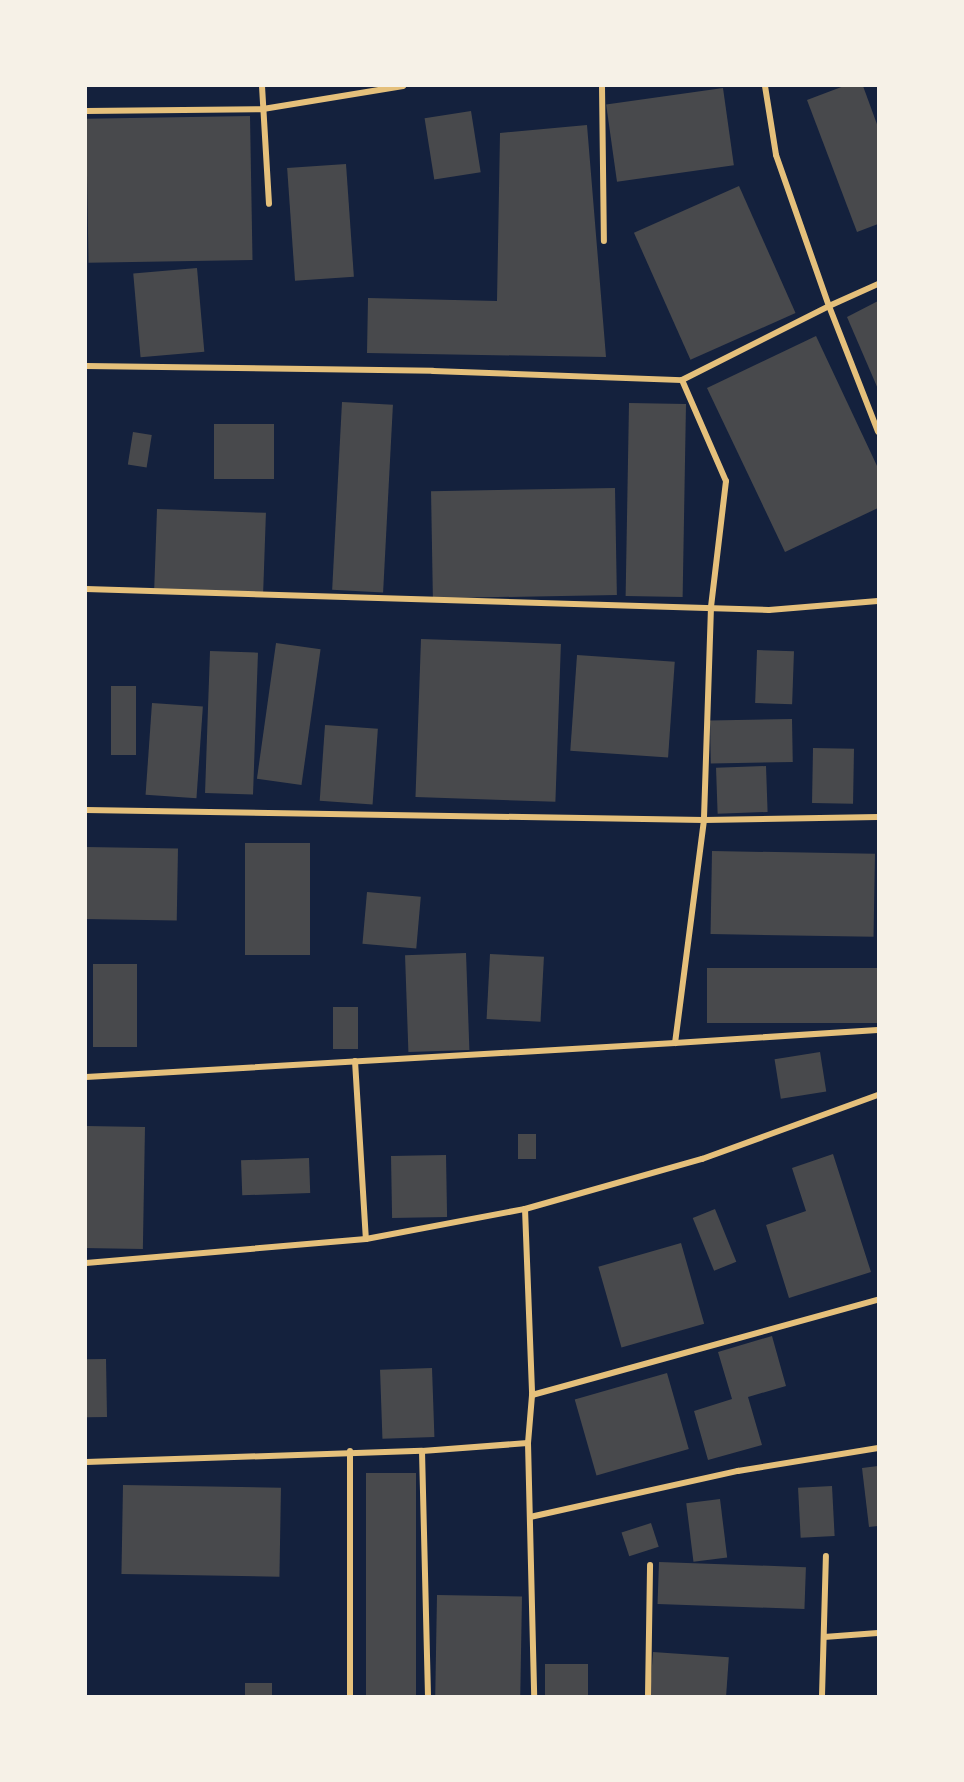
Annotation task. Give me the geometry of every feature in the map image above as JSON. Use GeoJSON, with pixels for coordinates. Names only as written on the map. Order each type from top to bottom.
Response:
{"type":"FeatureCollection","features":[{"type":"Feature","properties":{"kind":"street"},"geometry":{"type":"LineString","coordinates":[[262,86],[269,204]]}},
{"type":"Feature","properties":{"kind":"street"},"geometry":{"type":"LineString","coordinates":[[86,111],[263,109],[403,86]]}},
{"type":"Feature","properties":{"kind":"street"},"geometry":{"type":"LineString","coordinates":[[602,86],[604,242]]}},
{"type":"Feature","properties":{"kind":"street"},"geometry":{"type":"LineString","coordinates":[[765,86],[776,155],[829,306],[879,432]]}},
{"type":"Feature","properties":{"kind":"street"},"geometry":{"type":"LineString","coordinates":[[86,366],[432,371],[682,380],[829,306],[879,284]]}},
{"type":"Feature","properties":{"kind":"street"},"geometry":{"type":"LineString","coordinates":[[675,1043],[704,820],[711,607],[726,481],[682,380]]}},
{"type":"Feature","properties":{"kind":"street"},"geometry":{"type":"LineString","coordinates":[[86,589],[769,610],[879,601]]}},
{"type":"Feature","properties":{"kind":"street"},"geometry":{"type":"LineString","coordinates":[[86,810],[704,820],[879,817]]}},
{"type":"Feature","properties":{"kind":"street"},"geometry":{"type":"LineString","coordinates":[[86,1077],[879,1030]]}},
{"type":"Feature","properties":{"kind":"street"},"geometry":{"type":"LineString","coordinates":[[356,1061],[366,1239]]}},
{"type":"Feature","properties":{"kind":"street"},"geometry":{"type":"LineString","coordinates":[[86,1263],[366,1239],[525,1209],[702,1159],[879,1095]]}},
{"type":"Feature","properties":{"kind":"street"},"geometry":{"type":"LineString","coordinates":[[525,1209],[532,1395],[528,1443],[534,1696]]}},
{"type":"Feature","properties":{"kind":"street"},"geometry":{"type":"LineString","coordinates":[[532,1395],[879,1300]]}},
{"type":"Feature","properties":{"kind":"street"},"geometry":{"type":"LineString","coordinates":[[86,1462],[350,1451],[422,1451],[528,1443]]}},
{"type":"Feature","properties":{"kind":"street"},"geometry":{"type":"LineString","coordinates":[[530,1517],[738,1471],[879,1448]]}},
{"type":"Feature","properties":{"kind":"street"},"geometry":{"type":"LineString","coordinates":[[350,1451],[350,1696]]}},
{"type":"Feature","properties":{"kind":"street"},"geometry":{"type":"LineString","coordinates":[[422,1451],[428,1696]]}},
{"type":"Feature","properties":{"kind":"street"},"geometry":{"type":"LineString","coordinates":[[822,1696],[826,1556]]}},
{"type":"Feature","properties":{"kind":"street"},"geometry":{"type":"LineString","coordinates":[[648,1696],[650,1565]]}},
{"type":"Feature","properties":{"kind":"street"},"geometry":{"type":"LineString","coordinates":[[824,1637],[879,1633]]}},
{"type":"Feature","properties":{"kind":"building"},"geometry":{"type":"Polygon","coordinates":[[[844,86],[863,86],[878,127],[878,224],[857,232],[807,100],[844,86]]]}},
{"type":"Feature","properties":{"kind":"building"},"geometry":{"type":"Polygon","coordinates":[[[723,88],[734,165],[617,182],[606,104],[723,88]]]}},
{"type":"Feature","properties":{"kind":"building"},"geometry":{"type":"Polygon","coordinates":[[[471,111],[481,172],[434,180],[425,118],[471,111]]]}},
{"type":"Feature","properties":{"kind":"building"},"geometry":{"type":"Polygon","coordinates":[[[250,116],[253,260],[89,263],[86,119],[250,116]]]}},
{"type":"Feature","properties":{"kind":"building"},"geometry":{"type":"Polygon","coordinates":[[[587,125],[606,357],[367,353],[368,298],[497,301],[500,133],[587,125]]]}},
{"type":"Feature","properties":{"kind":"building"},"geometry":{"type":"Polygon","coordinates":[[[346,164],[354,277],[295,281],[287,168],[346,164]]]}},
{"type":"Feature","properties":{"kind":"building"},"geometry":{"type":"Polygon","coordinates":[[[739,186],[796,313],[690,360],[634,233],[739,186]]]}},
{"type":"Feature","properties":{"kind":"building"},"geometry":{"type":"Polygon","coordinates":[[[197,268],[204,352],[141,357],[133,274],[197,268]]]}},
{"type":"Feature","properties":{"kind":"building"},"geometry":{"type":"Polygon","coordinates":[[[878,301],[878,389],[847,317],[878,301]]]}},
{"type":"Feature","properties":{"kind":"building"},"geometry":{"type":"Polygon","coordinates":[[[816,336],[878,468],[878,508],[785,552],[707,388],[816,336]]]}},
{"type":"Feature","properties":{"kind":"building"},"geometry":{"type":"Polygon","coordinates":[[[342,402],[393,405],[383,592],[332,590],[342,402]]]}},
{"type":"Feature","properties":{"kind":"building"},"geometry":{"type":"Polygon","coordinates":[[[629,403],[686,404],[683,597],[626,596],[629,403]]]}},
{"type":"Feature","properties":{"kind":"building"},"geometry":{"type":"Polygon","coordinates":[[[214,424],[274,424],[274,479],[214,479],[214,424]]]}},
{"type":"Feature","properties":{"kind":"building"},"geometry":{"type":"Polygon","coordinates":[[[133,432],[152,435],[147,468],[128,465],[133,432]]]}},
{"type":"Feature","properties":{"kind":"building"},"geometry":{"type":"Polygon","coordinates":[[[615,488],[617,595],[433,598],[431,491],[615,488]]]}},
{"type":"Feature","properties":{"kind":"building"},"geometry":{"type":"Polygon","coordinates":[[[157,509],[266,513],[263,594],[154,590],[157,509]]]}},
{"type":"Feature","properties":{"kind":"building"},"geometry":{"type":"Polygon","coordinates":[[[421,639],[561,644],[555,802],[415,797],[421,639]]]}},
{"type":"Feature","properties":{"kind":"building"},"geometry":{"type":"Polygon","coordinates":[[[276,643],[321,649],[301,785],[257,779],[276,643]]]}},
{"type":"Feature","properties":{"kind":"building"},"geometry":{"type":"Polygon","coordinates":[[[757,650],[794,651],[792,704],[755,703],[757,650]]]}},
{"type":"Feature","properties":{"kind":"building"},"geometry":{"type":"Polygon","coordinates":[[[210,651],[258,653],[253,795],[205,793],[210,651]]]}},
{"type":"Feature","properties":{"kind":"building"},"geometry":{"type":"Polygon","coordinates":[[[577,655],[675,662],[668,758],[570,751],[577,655]]]}},
{"type":"Feature","properties":{"kind":"building"},"geometry":{"type":"Polygon","coordinates":[[[111,686],[136,686],[136,755],[111,755],[111,686]]]}},
{"type":"Feature","properties":{"kind":"building"},"geometry":{"type":"Polygon","coordinates":[[[152,703],[203,707],[196,798],[146,795],[152,703]]]}},
{"type":"Feature","properties":{"kind":"building"},"geometry":{"type":"Polygon","coordinates":[[[792,719],[793,762],[711,763],[710,720],[792,719]]]}},
{"type":"Feature","properties":{"kind":"building"},"geometry":{"type":"Polygon","coordinates":[[[325,725],[378,729],[373,805],[320,801],[325,725]]]}},
{"type":"Feature","properties":{"kind":"building"},"geometry":{"type":"Polygon","coordinates":[[[813,748],[854,749],[853,804],[812,803],[813,748]]]}},
{"type":"Feature","properties":{"kind":"building"},"geometry":{"type":"Polygon","coordinates":[[[766,766],[768,812],[718,814],[716,768],[766,766]]]}},
{"type":"Feature","properties":{"kind":"building"},"geometry":{"type":"Polygon","coordinates":[[[245,843],[310,843],[310,955],[245,955],[245,843]]]}},
{"type":"Feature","properties":{"kind":"building"},"geometry":{"type":"Polygon","coordinates":[[[86,847],[178,849],[177,921],[86,919],[86,847]]]}},
{"type":"Feature","properties":{"kind":"building"},"geometry":{"type":"Polygon","coordinates":[[[712,851],[875,854],[874,937],[711,934],[712,851]]]}},
{"type":"Feature","properties":{"kind":"building"},"geometry":{"type":"Polygon","coordinates":[[[367,892],[421,897],[416,949],[362,944],[367,892]]]}},
{"type":"Feature","properties":{"kind":"building"},"geometry":{"type":"Polygon","coordinates":[[[466,953],[469,1050],[408,1052],[405,955],[466,953]]]}},
{"type":"Feature","properties":{"kind":"building"},"geometry":{"type":"Polygon","coordinates":[[[490,954],[544,957],[541,1022],[487,1019],[490,954]]]}},
{"type":"Feature","properties":{"kind":"building"},"geometry":{"type":"Polygon","coordinates":[[[93,964],[137,964],[137,1047],[93,1047],[93,964]]]}},
{"type":"Feature","properties":{"kind":"building"},"geometry":{"type":"Polygon","coordinates":[[[707,968],[878,968],[878,1023],[707,1023],[707,968]]]}},
{"type":"Feature","properties":{"kind":"building"},"geometry":{"type":"Polygon","coordinates":[[[333,1007],[358,1007],[358,1049],[333,1049],[333,1007]]]}},
{"type":"Feature","properties":{"kind":"building"},"geometry":{"type":"Polygon","coordinates":[[[820,1052],[826,1092],[781,1099],[775,1059],[820,1052]]]}},
{"type":"Feature","properties":{"kind":"building"},"geometry":{"type":"Polygon","coordinates":[[[86,1126],[145,1127],[143,1249],[86,1248],[86,1126]]]}},
{"type":"Feature","properties":{"kind":"building"},"geometry":{"type":"Polygon","coordinates":[[[518,1134],[536,1134],[536,1159],[518,1159],[518,1134]]]}},
{"type":"Feature","properties":{"kind":"building"},"geometry":{"type":"Polygon","coordinates":[[[833,1154],[871,1272],[789,1298],[766,1225],[806,1211],[792,1168],[833,1154]]]}},
{"type":"Feature","properties":{"kind":"building"},"geometry":{"type":"Polygon","coordinates":[[[446,1155],[447,1217],[392,1218],[391,1156],[446,1155]]]}},
{"type":"Feature","properties":{"kind":"building"},"geometry":{"type":"Polygon","coordinates":[[[309,1158],[310,1193],[242,1195],[241,1160],[309,1158]]]}},
{"type":"Feature","properties":{"kind":"building"},"geometry":{"type":"Polygon","coordinates":[[[715,1209],[736,1262],[714,1271],[693,1218],[715,1209]]]}},
{"type":"Feature","properties":{"kind":"building"},"geometry":{"type":"Polygon","coordinates":[[[681,1243],[704,1324],[621,1347],[598,1267],[681,1243]]]}},
{"type":"Feature","properties":{"kind":"building"},"geometry":{"type":"Polygon","coordinates":[[[772,1336],[786,1386],[748,1397],[762,1445],[708,1460],[694,1411],[732,1399],[718,1352],[772,1336]]]}},
{"type":"Feature","properties":{"kind":"building"},"geometry":{"type":"Polygon","coordinates":[[[86,1359],[106,1359],[107,1417],[87,1417],[86,1359]]]}},
{"type":"Feature","properties":{"kind":"building"},"geometry":{"type":"Polygon","coordinates":[[[432,1368],[434,1437],[382,1439],[380,1370],[432,1368]]]}},
{"type":"Feature","properties":{"kind":"building"},"geometry":{"type":"Polygon","coordinates":[[[667,1373],[689,1449],[596,1475],[575,1399],[667,1373]]]}},
{"type":"Feature","properties":{"kind":"building"},"geometry":{"type":"Polygon","coordinates":[[[878,1466],[878,1526],[869,1527],[862,1468],[878,1466]]]}},
{"type":"Feature","properties":{"kind":"building"},"geometry":{"type":"Polygon","coordinates":[[[366,1473],[416,1473],[416,1696],[366,1696],[366,1473]]]}},
{"type":"Feature","properties":{"kind":"building"},"geometry":{"type":"Polygon","coordinates":[[[123,1485],[281,1488],[279,1577],[121,1574],[123,1485]]]}},
{"type":"Feature","properties":{"kind":"building"},"geometry":{"type":"Polygon","coordinates":[[[832,1486],[835,1536],[801,1538],[798,1488],[832,1486]]]}},
{"type":"Feature","properties":{"kind":"building"},"geometry":{"type":"Polygon","coordinates":[[[720,1499],[727,1558],[693,1562],[686,1503],[720,1499]]]}},
{"type":"Feature","properties":{"kind":"building"},"geometry":{"type":"Polygon","coordinates":[[[651,1523],[659,1547],[629,1556],[622,1533],[651,1523]]]}},
{"type":"Feature","properties":{"kind":"building"},"geometry":{"type":"Polygon","coordinates":[[[659,1562],[806,1567],[804,1609],[658,1604],[659,1562]]]}},
{"type":"Feature","properties":{"kind":"building"},"geometry":{"type":"Polygon","coordinates":[[[437,1595],[522,1596],[520,1696],[435,1696],[437,1595]]]}},
{"type":"Feature","properties":{"kind":"building"},"geometry":{"type":"Polygon","coordinates":[[[653,1652],[729,1657],[726,1696],[650,1696],[653,1652]]]}},
{"type":"Feature","properties":{"kind":"building"},"geometry":{"type":"Polygon","coordinates":[[[545,1664],[588,1664],[588,1696],[545,1696],[545,1664]]]}},
{"type":"Feature","properties":{"kind":"building"},"geometry":{"type":"Polygon","coordinates":[[[245,1683],[272,1683],[272,1696],[245,1696],[245,1683]]]}}]}
